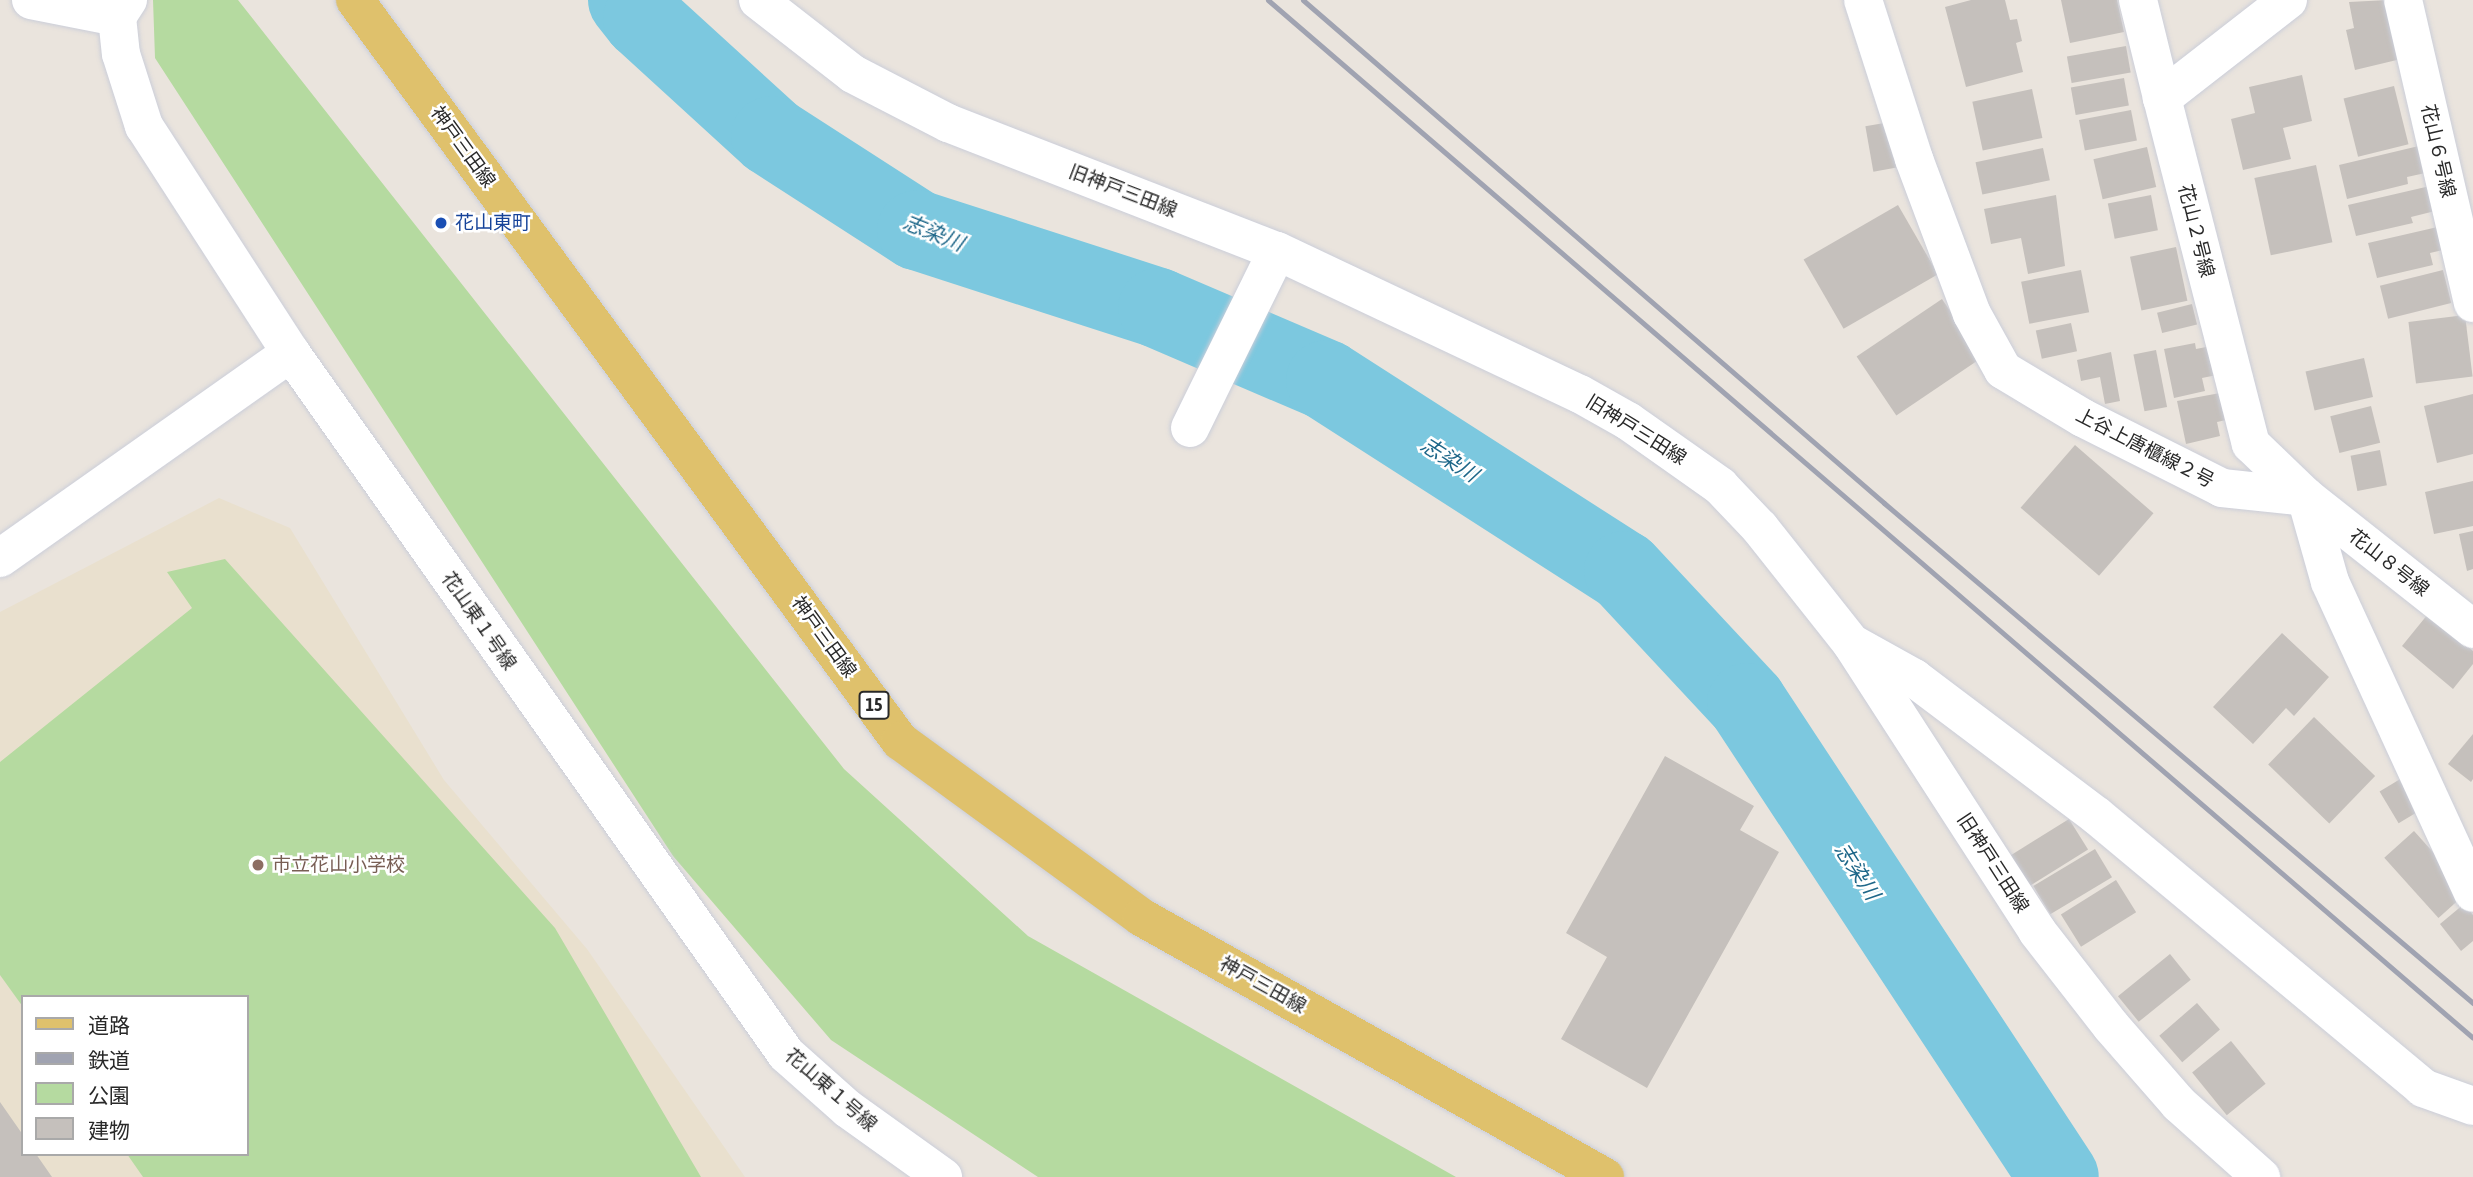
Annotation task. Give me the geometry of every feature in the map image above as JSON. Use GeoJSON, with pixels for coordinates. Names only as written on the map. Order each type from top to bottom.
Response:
{"type":"FeatureCollection","features":[{"type":"Feature","properties":{"kind":"main road","name":"神戸三田線"},"geometry":{"type":"LineString","coordinates":[[355,0],[900,741],[1141,917],[1605,1177]]}},
{"type":"Feature","properties":{"kind":"street"},"geometry":{"type":"LineString","coordinates":[[31,0],[122,8]]}},
{"type":"Feature","properties":{"kind":"street","name":"旧神戸三田線"},"geometry":{"type":"LineString","coordinates":[[758,0],[853,74],[948,123],[1277,251],[1580,394],[1674,452],[1720,486],[1760,528],[1851,643],[2037,931],[2179,1104],[2261,1177]]}},
{"type":"Feature","properties":{"kind":"street","name":"上谷上唐櫃線２号"},"geometry":{"type":"LineString","coordinates":[[1863,0],[1967,301],[2003,370],[2083,418],[2222,488],[2306,497]]}},
{"type":"Feature","properties":{"kind":"street","name":"花山２号線"},"geometry":{"type":"LineString","coordinates":[[2138,0],[2250,444],[2306,497]]}},
{"type":"Feature","properties":{"kind":"street"},"geometry":{"type":"LineString","coordinates":[[2162,98],[2288,0]]}},
{"type":"Feature","properties":{"kind":"street","name":"花山６号線"},"geometry":{"type":"LineString","coordinates":[[2403,0],[2472,295]]}},
{"type":"Feature","properties":{"kind":"street","name":"花山東１号線"},"geometry":{"type":"LineString","coordinates":[[122,8],[121,54],[144,125],[291,353],[786,1054],[848,1109],[943,1177]]}},
{"type":"Feature","properties":{"kind":"street"},"geometry":{"type":"LineString","coordinates":[[1190,428],[1251,311],[1277,251]]}},
{"type":"Feature","properties":{"kind":"street"},"geometry":{"type":"LineString","coordinates":[[0,558],[291,353]]}},
{"type":"Feature","properties":{"kind":"street"},"geometry":{"type":"LineString","coordinates":[[2306,497],[2330,582],[2473,893]]}},
{"type":"Feature","properties":{"kind":"street","name":"花山８号線"},"geometry":{"type":"LineString","coordinates":[[2306,497],[2473,629]]}},
{"type":"Feature","properties":{"kind":"street"},"geometry":{"type":"LineString","coordinates":[[1851,643],[1914,678],[2097,816],[2423,1088],[2473,1106]]}},
{"type":"Feature","properties":{"kind":"shaded area","name":"市立花山小学校"},"geometry":{"type":"Polygon","coordinates":[[[219,498],[290,528],[444,780],[587,949],[745,1177],[0,1177],[0,612],[219,498]]]}},
{"type":"Feature","properties":{"kind":"green space"},"geometry":{"type":"Polygon","coordinates":[[[153,0],[238,0],[844,769],[1028,936],[1456,1177],[1038,1177],[831,1040],[673,856],[155,58],[153,0]]]}},
{"type":"Feature","properties":{"kind":"green space","name":"市立花山小学校"},"geometry":{"type":"Polygon","coordinates":[[[225,559],[555,928],[701,1177],[143,1177],[128,1156],[248,1156],[248,995],[21,995],[21,1004],[0,975],[0,762],[192,608],[167,572],[225,559]]]}},
{"type":"Feature","properties":{"kind":"building"},"geometry":{"type":"Polygon","coordinates":[[[1971,0],[2005,0],[2010,20],[2017,19],[2022,41],[2016,43],[2023,72],[1966,87],[1945,7],[1971,0]]]}},
{"type":"Feature","properties":{"kind":"building"},"geometry":{"type":"Polygon","coordinates":[[[2061,0],[2117,0],[2124,32],[2070,43],[2061,0]]]}},
{"type":"Feature","properties":{"kind":"building"},"geometry":{"type":"Polygon","coordinates":[[[2388,0],[2401,59],[2355,70],[2346,30],[2354,28],[2349,2],[2388,0]]]}},
{"type":"Feature","properties":{"kind":"building"},"geometry":{"type":"Polygon","coordinates":[[[2126,46],[2131,73],[2072,83],[2067,56],[2126,46]]]}},
{"type":"Feature","properties":{"kind":"building"},"geometry":{"type":"Polygon","coordinates":[[[2302,75],[2312,121],[2283,128],[2291,159],[2243,170],[2231,119],[2255,113],[2249,87],[2302,75]]]}},
{"type":"Feature","properties":{"kind":"building"},"geometry":{"type":"Polygon","coordinates":[[[2124,78],[2129,106],[2076,115],[2071,87],[2124,78]]]}},
{"type":"Feature","properties":{"kind":"building"},"geometry":{"type":"Polygon","coordinates":[[[2394,86],[2409,144],[2358,157],[2344,99],[2394,86]]]}},
{"type":"Feature","properties":{"kind":"building"},"geometry":{"type":"Polygon","coordinates":[[[2032,89],[2042,138],[1983,151],[1972,102],[2032,89]]]}},
{"type":"Feature","properties":{"kind":"building"},"geometry":{"type":"Polygon","coordinates":[[[2131,110],[2137,140],[2085,151],[2079,120],[2131,110]]]}},
{"type":"Feature","properties":{"kind":"building"},"geometry":{"type":"Polygon","coordinates":[[[1890,122],[1898,167],[1873,172],[1865,126],[1890,122]]]}},
{"type":"Feature","properties":{"kind":"building"},"geometry":{"type":"Polygon","coordinates":[[[2423,145],[2430,172],[2407,177],[2408,184],[2347,199],[2339,165],[2423,145]]]}},
{"type":"Feature","properties":{"kind":"building"},"geometry":{"type":"Polygon","coordinates":[[[2147,147],[2156,187],[2103,199],[2093,159],[2147,147]]]}},
{"type":"Feature","properties":{"kind":"building"},"geometry":{"type":"Polygon","coordinates":[[[2043,148],[2050,180],[1982,195],[1976,162],[2043,148]]]}},
{"type":"Feature","properties":{"kind":"building"},"geometry":{"type":"Polygon","coordinates":[[[2316,165],[2332,242],[2271,255],[2254,178],[2316,165]]]}},
{"type":"Feature","properties":{"kind":"building"},"geometry":{"type":"Polygon","coordinates":[[[2430,186],[2435,211],[2411,217],[2413,223],[2356,236],[2348,205],[2430,186]]]}},
{"type":"Feature","properties":{"kind":"building"},"geometry":{"type":"Polygon","coordinates":[[[2056,195],[2065,266],[2028,274],[2021,238],[1991,244],[1984,209],[2056,195]]]}},
{"type":"Feature","properties":{"kind":"building"},"geometry":{"type":"Polygon","coordinates":[[[2151,195],[2158,230],[2115,239],[2108,203],[2151,195]]]}},
{"type":"Feature","properties":{"kind":"building"},"geometry":{"type":"Polygon","coordinates":[[[1898,205],[1938,274],[1844,329],[1804,260],[1898,205]]]}},
{"type":"Feature","properties":{"kind":"building"},"geometry":{"type":"Polygon","coordinates":[[[2442,226],[2447,249],[2430,253],[2433,265],[2377,278],[2368,243],[2442,226]]]}},
{"type":"Feature","properties":{"kind":"building"},"geometry":{"type":"Polygon","coordinates":[[[2176,247],[2187,301],[2141,311],[2130,257],[2176,247]]]}},
{"type":"Feature","properties":{"kind":"building"},"geometry":{"type":"Polygon","coordinates":[[[2081,270],[2089,312],[2029,324],[2021,282],[2081,270]]]}},
{"type":"Feature","properties":{"kind":"building"},"geometry":{"type":"Polygon","coordinates":[[[2443,270],[2451,303],[2388,319],[2380,286],[2443,270]]]}},
{"type":"Feature","properties":{"kind":"building"},"geometry":{"type":"Polygon","coordinates":[[[1942,299],[1982,358],[1896,415],[1857,357],[1942,299]]]}},
{"type":"Feature","properties":{"kind":"building"},"geometry":{"type":"Polygon","coordinates":[[[2192,304],[2197,324],[2162,333],[2157,313],[2192,304]]]}},
{"type":"Feature","properties":{"kind":"building"},"geometry":{"type":"Polygon","coordinates":[[[2465,315],[2473,377],[2416,383],[2408,322],[2465,315]]]}},
{"type":"Feature","properties":{"kind":"building"},"geometry":{"type":"Polygon","coordinates":[[[2071,323],[2077,351],[2042,359],[2036,330],[2071,323]]]}},
{"type":"Feature","properties":{"kind":"building"},"geometry":{"type":"Polygon","coordinates":[[[2195,343],[2196,349],[2211,346],[2217,375],[2202,378],[2205,391],[2174,398],[2164,349],[2195,343]]]}},
{"type":"Feature","properties":{"kind":"building"},"geometry":{"type":"Polygon","coordinates":[[[2156,350],[2167,407],[2144,411],[2133,354],[2156,350]]]}},
{"type":"Feature","properties":{"kind":"building"},"geometry":{"type":"Polygon","coordinates":[[[2111,352],[2120,401],[2105,404],[2100,377],[2081,381],[2077,360],[2111,352]]]}},
{"type":"Feature","properties":{"kind":"building"},"geometry":{"type":"Polygon","coordinates":[[[2364,358],[2373,397],[2315,410],[2306,371],[2364,358]]]}},
{"type":"Feature","properties":{"kind":"building"},"geometry":{"type":"Polygon","coordinates":[[[2220,393],[2226,420],[2217,422],[2220,436],[2186,444],[2177,401],[2220,393]]]}},
{"type":"Feature","properties":{"kind":"building"},"geometry":{"type":"Polygon","coordinates":[[[2473,394],[2473,454],[2437,463],[2424,406],[2473,394]]]}},
{"type":"Feature","properties":{"kind":"building"},"geometry":{"type":"Polygon","coordinates":[[[2371,406],[2380,443],[2339,453],[2330,416],[2371,406]]]}},
{"type":"Feature","properties":{"kind":"building"},"geometry":{"type":"Polygon","coordinates":[[[2075,445],[2153,513],[2099,576],[2021,508],[2075,445]]]}},
{"type":"Feature","properties":{"kind":"building"},"geometry":{"type":"Polygon","coordinates":[[[2380,450],[2387,485],[2357,491],[2351,456],[2380,450]]]}},
{"type":"Feature","properties":{"kind":"building"},"geometry":{"type":"Polygon","coordinates":[[[2473,481],[2473,526],[2434,534],[2425,492],[2473,481]]]}},
{"type":"Feature","properties":{"kind":"building"},"geometry":{"type":"Polygon","coordinates":[[[2473,531],[2473,569],[2467,571],[2459,534],[2473,531]]]}},
{"type":"Feature","properties":{"kind":"building"},"geometry":{"type":"Polygon","coordinates":[[[2428,614],[2473,651],[2473,664],[2453,689],[2402,646],[2428,614]]]}},
{"type":"Feature","properties":{"kind":"building"},"geometry":{"type":"Polygon","coordinates":[[[2282,633],[2329,677],[2294,716],[2286,708],[2253,744],[2213,707],[2282,633]]]}},
{"type":"Feature","properties":{"kind":"building"},"geometry":{"type":"Polygon","coordinates":[[[2314,717],[2375,776],[2329,824],[2268,764],[2314,717]]]}},
{"type":"Feature","properties":{"kind":"building"},"geometry":{"type":"Polygon","coordinates":[[[2473,734],[2473,779],[2471,782],[2448,764],[2473,734]]]}},
{"type":"Feature","properties":{"kind":"building"},"geometry":{"type":"Polygon","coordinates":[[[1665,756],[1754,806],[1740,830],[1779,852],[1647,1088],[1561,1039],[1607,957],[1566,933],[1665,756]]]}},
{"type":"Feature","properties":{"kind":"building"},"geometry":{"type":"Polygon","coordinates":[[[2407,775],[2426,807],[2399,823],[2380,791],[2407,775]]]}},
{"type":"Feature","properties":{"kind":"building"},"geometry":{"type":"Polygon","coordinates":[[[2069,819],[2088,850],[2029,887],[2010,856],[2069,819]]]}},
{"type":"Feature","properties":{"kind":"building"},"geometry":{"type":"Polygon","coordinates":[[[2414,831],[2468,891],[2438,918],[2384,858],[2414,831]]]}},
{"type":"Feature","properties":{"kind":"building"},"geometry":{"type":"Polygon","coordinates":[[[2095,849],[2112,877],[2050,914],[2033,886],[2095,849]]]}},
{"type":"Feature","properties":{"kind":"building"},"geometry":{"type":"Polygon","coordinates":[[[2116,880],[2136,912],[2081,947],[2061,914],[2116,880]]]}},
{"type":"Feature","properties":{"kind":"building"},"geometry":{"type":"Polygon","coordinates":[[[2464,904],[2473,915],[2473,941],[2461,951],[2440,924],[2464,904]]]}},
{"type":"Feature","properties":{"kind":"building"},"geometry":{"type":"Polygon","coordinates":[[[2170,954],[2191,980],[2139,1022],[2118,996],[2170,954]]]}},
{"type":"Feature","properties":{"kind":"building"},"geometry":{"type":"Polygon","coordinates":[[[2197,1003],[2220,1029],[2182,1062],[2159,1036],[2197,1003]]]}},
{"type":"Feature","properties":{"kind":"building"},"geometry":{"type":"Polygon","coordinates":[[[2231,1041],[2266,1084],[2227,1115],[2192,1072],[2231,1041]]]}},
{"type":"Feature","properties":{"kind":"building"},"geometry":{"type":"Polygon","coordinates":[[[0,1102],[21,1132],[21,1156],[37,1156],[52,1177],[0,1177],[0,1102]]]}},
{"type":"Feature","properties":{"kind":"waterway","name":"志染川"},"geometry":{"type":"LineString","coordinates":[[628,0],[643,19],[771,136],[917,230],[1158,308],[1326,380],[1624,571],[1747,703],[2059,1177]]}},
{"type":"Feature","properties":{"kind":"railway"},"geometry":{"type":"LineString","coordinates":[[1268,0],[2473,1038]]}},
{"type":"Feature","properties":{"kind":"railway"},"geometry":{"type":"LineString","coordinates":[[1303,0],[1884,503],[2473,1003]]}},
{"type":"Feature","properties":{"kind":"place","name":"花山東町"},"geometry":{"type":"Point","coordinates":[441,223]}},
{"type":"Feature","properties":{"kind":"place","name":"市立花山小学校"},"geometry":{"type":"Point","coordinates":[258,865]}}]}
